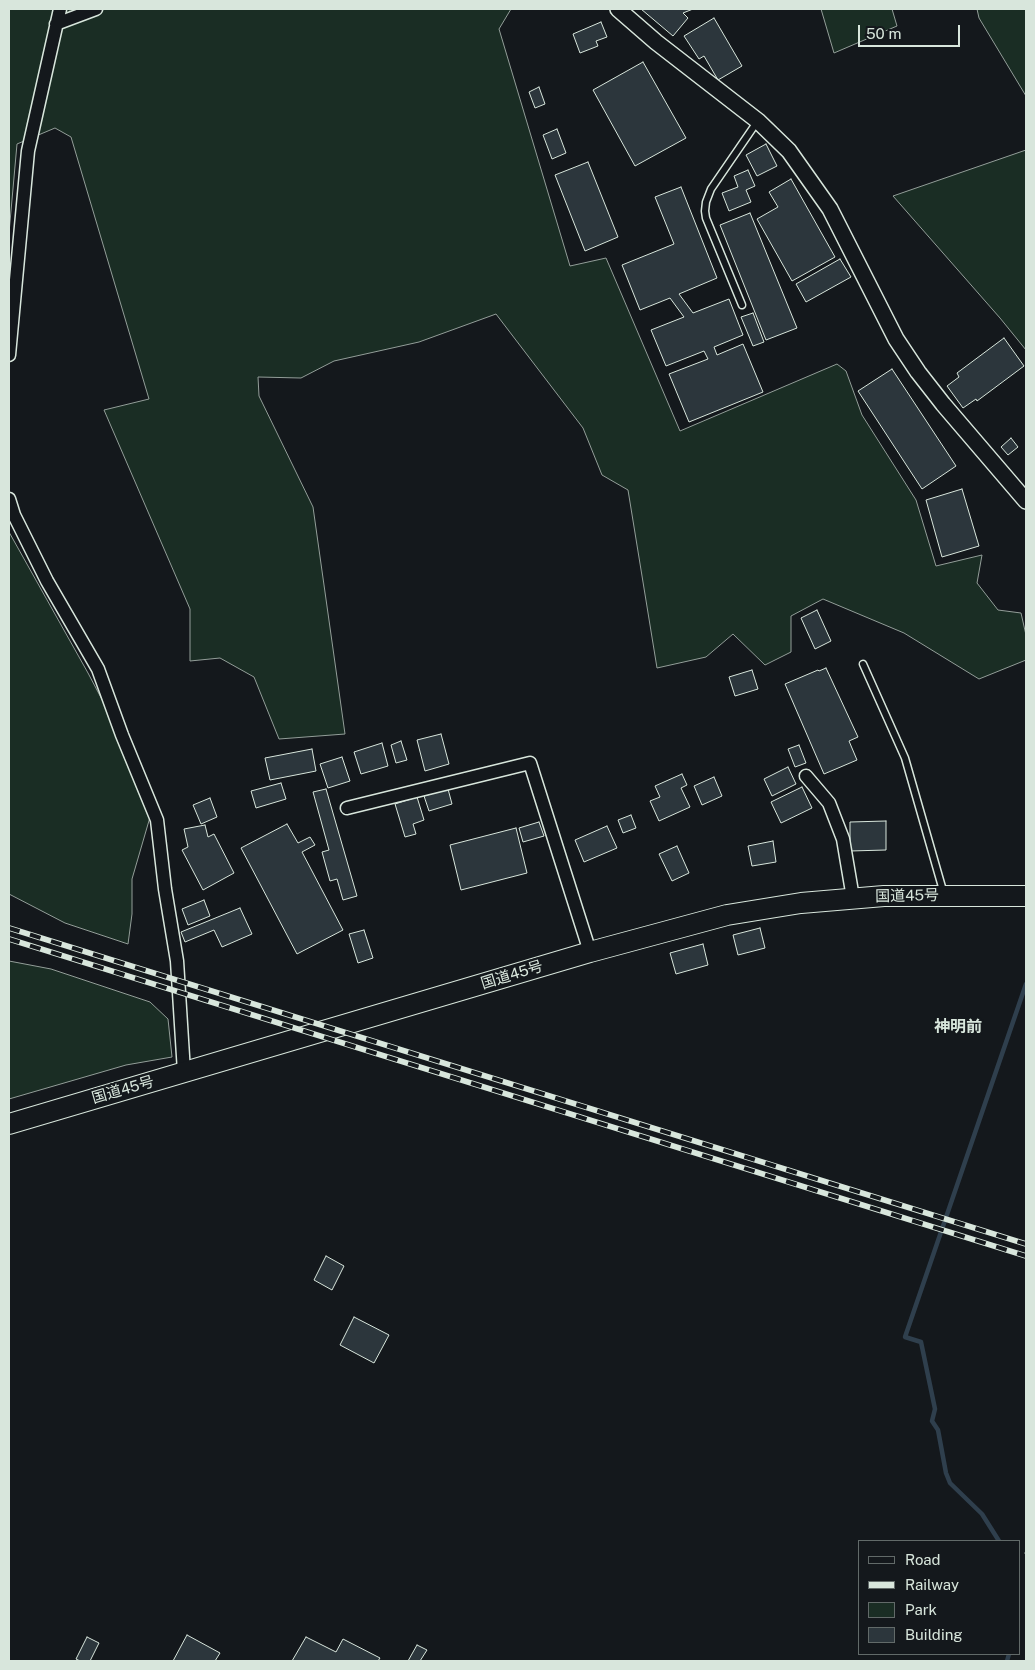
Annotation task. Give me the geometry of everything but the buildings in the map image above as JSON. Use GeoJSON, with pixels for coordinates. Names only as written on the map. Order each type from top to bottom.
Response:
{"type":"FeatureCollection","features":[{"type":"Feature","properties":{"kind":"highway","name":"国道45号"},"geometry":{"type":"LineString","coordinates":[[9,1124],[590,952],[727,915],[801,903],[853,898],[944,895],[1026,896]]}},
{"type":"Feature","properties":{"kind":"street"},"geometry":{"type":"LineString","coordinates":[[9,355],[28,151],[60,9]]}},
{"type":"Feature","properties":{"kind":"street"},"geometry":{"type":"LineString","coordinates":[[56,24],[96,9]]}},
{"type":"Feature","properties":{"kind":"street"},"geometry":{"type":"LineString","coordinates":[[618,9],[656,42],[758,121],[789,151],[830,209],[896,340],[943,404],[1026,501]]}},
{"type":"Feature","properties":{"kind":"street"},"geometry":{"type":"LineString","coordinates":[[9,499],[14,515],[47,580],[98,669],[122,735],[157,820],[165,889],[177,961],[184,1072]]}},
{"type":"Feature","properties":{"kind":"street"},"geometry":{"type":"LineString","coordinates":[[347,808],[530,762],[590,952]]}},
{"type":"Feature","properties":{"kind":"street"},"geometry":{"type":"LineString","coordinates":[[806,776],[829,802],[843,839],[853,898]]}},
{"type":"Feature","properties":{"kind":"lane"},"geometry":{"type":"LineString","coordinates":[[742,305],[706,218],[705,211],[711,189],[758,121]]}},
{"type":"Feature","properties":{"kind":"lane"},"geometry":{"type":"LineString","coordinates":[[863,664],[905,758],[944,895]]}},
{"type":"Feature","properties":{"kind":"green space"},"geometry":{"type":"Polygon","coordinates":[[[9,9],[511,9],[499,29],[570,266],[606,258],[680,431],[837,364],[846,371],[862,415],[916,500],[936,566],[982,555],[977,583],[998,610],[1021,613],[1026,635],[1026,660],[979,679],[904,633],[823,599],[791,616],[791,652],[765,665],[733,634],[706,657],[657,668],[628,490],[602,475],[583,428],[496,314],[419,342],[334,361],[301,378],[258,377],[259,396],[313,507],[345,734],[279,739],[254,677],[220,658],[190,661],[190,609],[104,410],[149,399],[71,137],[55,128],[17,144],[9,233],[9,9]]]}},
{"type":"Feature","properties":{"kind":"green space"},"geometry":{"type":"Polygon","coordinates":[[[821,9],[892,9],[897,26],[834,53],[821,9]]]}},
{"type":"Feature","properties":{"kind":"green space"},"geometry":{"type":"Polygon","coordinates":[[[977,9],[1026,9],[1026,96],[979,18],[977,9]]]}},
{"type":"Feature","properties":{"kind":"green space"},"geometry":{"type":"Polygon","coordinates":[[[1026,150],[1026,350],[893,196],[1026,150]]]}},
{"type":"Feature","properties":{"kind":"green space"},"geometry":{"type":"Polygon","coordinates":[[[9,532],[88,673],[155,800],[132,879],[132,914],[128,944],[65,923],[9,894],[9,532]]]}},
{"type":"Feature","properties":{"kind":"green space"},"geometry":{"type":"Polygon","coordinates":[[[9,961],[51,969],[150,1002],[168,1019],[172,1057],[126,1065],[9,1099],[9,961]]]}},
{"type":"Feature","properties":{"kind":"waterway"},"geometry":{"type":"LineString","coordinates":[[998,1540],[982,1514],[950,1483],[946,1473],[938,1430],[932,1421],[935,1409],[921,1342],[905,1337],[1026,984]]}},
{"type":"Feature","properties":{"kind":"waterway"},"geometry":{"type":"LineString","coordinates":[[1007,1661],[1009,1655]]}},
{"type":"Feature","properties":{"kind":"railway"},"geometry":{"type":"LineString","coordinates":[[9,928],[1026,1244]]}},
{"type":"Feature","properties":{"kind":"railway"},"geometry":{"type":"LineString","coordinates":[[9,939],[1026,1256]]}},
{"type":"Feature","properties":{"kind":"district","name":"神明前"},"geometry":{"type":"Point","coordinates":[958,1027]}}]}
